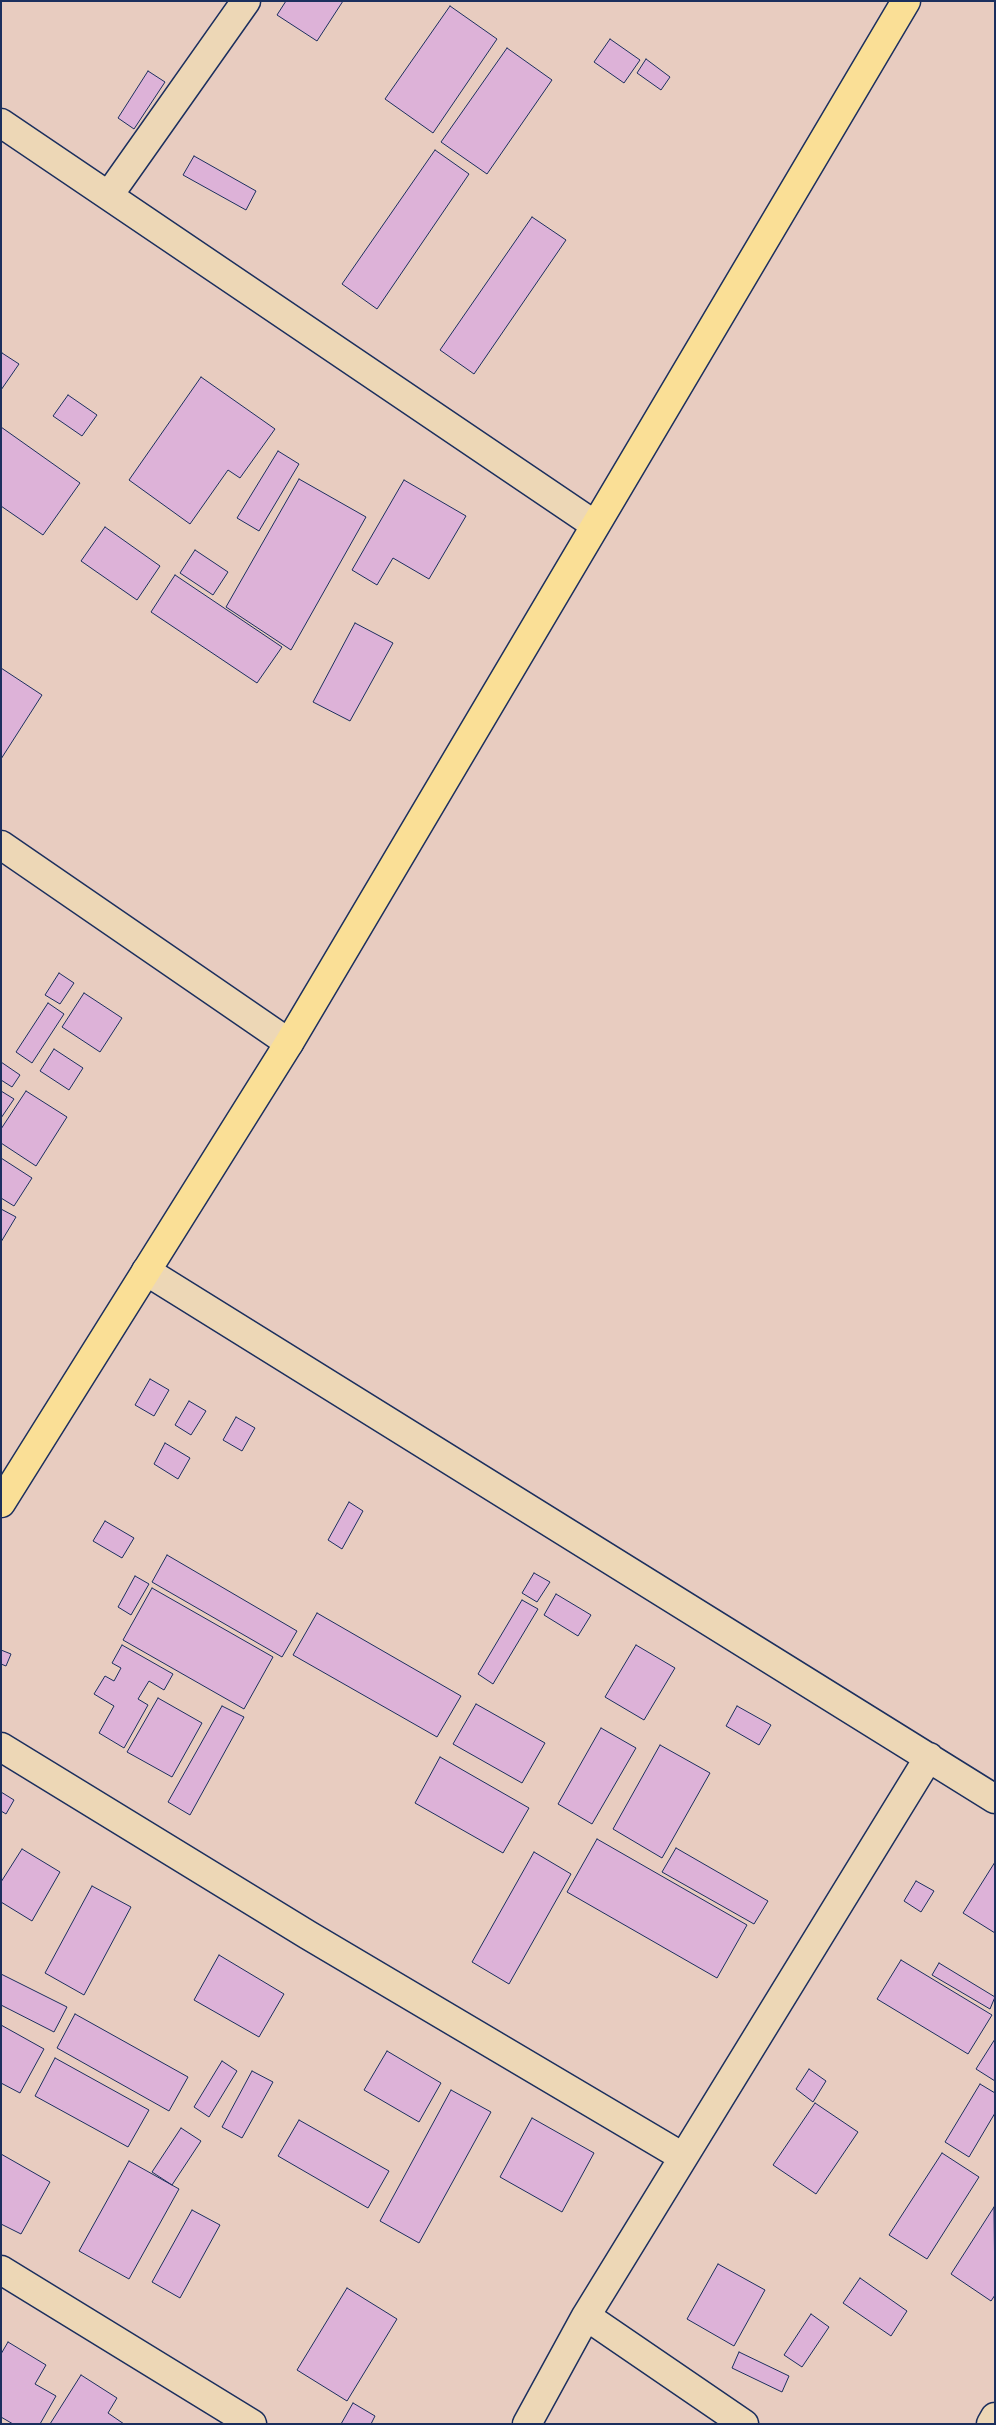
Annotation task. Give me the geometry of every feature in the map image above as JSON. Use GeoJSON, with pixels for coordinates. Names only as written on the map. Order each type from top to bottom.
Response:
{"type":"FeatureCollection","features":[{"type":"Feature","properties":{"kind":"main road"},"geometry":{"type":"LineString","coordinates":[[1,1503],[289,1043],[906,1]]}},
{"type":"Feature","properties":{"kind":"street"},"geometry":{"type":"LineString","coordinates":[[109,195],[246,1]]}},
{"type":"Feature","properties":{"kind":"street"},"geometry":{"type":"LineString","coordinates":[[1,123],[595,525]]}},
{"type":"Feature","properties":{"kind":"street"},"geometry":{"type":"LineString","coordinates":[[1,845],[289,1043]]}},
{"type":"Feature","properties":{"kind":"street"},"geometry":{"type":"LineString","coordinates":[[146,1271],[995,1799]]}},
{"type":"Feature","properties":{"kind":"street"},"geometry":{"type":"LineString","coordinates":[[1,1747],[308,1935],[683,2157]]}},
{"type":"Feature","properties":{"kind":"street"},"geometry":{"type":"LineString","coordinates":[[528,2424],[586,2316],[930,1758]]}},
{"type":"Feature","properties":{"kind":"street"},"geometry":{"type":"LineString","coordinates":[[1,2270],[252,2424]]}},
{"type":"Feature","properties":{"kind":"street"},"geometry":{"type":"LineString","coordinates":[[586,2316],[744,2424]]}},
{"type":"Feature","properties":{"kind":"street"},"geometry":{"type":"LineString","coordinates":[[991,2424],[995,2417]]}},
{"type":"Feature","properties":{"kind":"building"},"geometry":{"type":"Polygon","coordinates":[[[286,1],[343,1],[317,41],[277,15],[286,1]]]}},
{"type":"Feature","properties":{"kind":"building"},"geometry":{"type":"Polygon","coordinates":[[[450,6],[497,39],[433,133],[385,99],[450,6]]]}},
{"type":"Feature","properties":{"kind":"building"},"geometry":{"type":"Polygon","coordinates":[[[610,39],[640,60],[624,83],[594,62],[610,39]]]}},
{"type":"Feature","properties":{"kind":"building"},"geometry":{"type":"Polygon","coordinates":[[[507,48],[552,80],[487,174],[441,142],[507,48]]]}},
{"type":"Feature","properties":{"kind":"building"},"geometry":{"type":"Polygon","coordinates":[[[646,59],[670,77],[661,90],[637,73],[646,59]]]}},
{"type":"Feature","properties":{"kind":"building"},"geometry":{"type":"Polygon","coordinates":[[[148,71],[165,82],[134,129],[118,118],[148,71]]]}},
{"type":"Feature","properties":{"kind":"building"},"geometry":{"type":"Polygon","coordinates":[[[435,150],[469,174],[377,309],[342,284],[435,150]]]}},
{"type":"Feature","properties":{"kind":"building"},"geometry":{"type":"Polygon","coordinates":[[[194,156],[256,191],[246,210],[183,175],[194,156]]]}},
{"type":"Feature","properties":{"kind":"building"},"geometry":{"type":"Polygon","coordinates":[[[532,217],[566,240],[474,374],[440,350],[532,217]]]}},
{"type":"Feature","properties":{"kind":"building"},"geometry":{"type":"Polygon","coordinates":[[[1,354],[19,364],[1,390],[1,354]]]}},
{"type":"Feature","properties":{"kind":"building"},"geometry":{"type":"Polygon","coordinates":[[[201,377],[275,429],[240,478],[228,470],[190,524],[129,480],[201,377]]]}},
{"type":"Feature","properties":{"kind":"building"},"geometry":{"type":"Polygon","coordinates":[[[68,395],[97,415],[82,436],[53,416],[68,395]]]}},
{"type":"Feature","properties":{"kind":"building"},"geometry":{"type":"Polygon","coordinates":[[[1,427],[80,483],[43,535],[1,506],[1,427]]]}},
{"type":"Feature","properties":{"kind":"building"},"geometry":{"type":"Polygon","coordinates":[[[278,451],[299,464],[259,531],[237,518],[278,451]]]}},
{"type":"Feature","properties":{"kind":"building"},"geometry":{"type":"Polygon","coordinates":[[[299,479],[366,517],[291,650],[226,607],[299,479]]]}},
{"type":"Feature","properties":{"kind":"building"},"geometry":{"type":"Polygon","coordinates":[[[404,480],[466,516],[429,579],[393,558],[377,585],[352,570],[404,480]]]}},
{"type":"Feature","properties":{"kind":"building"},"geometry":{"type":"Polygon","coordinates":[[[105,527],[160,566],[137,600],[81,561],[105,527]]]}},
{"type":"Feature","properties":{"kind":"building"},"geometry":{"type":"Polygon","coordinates":[[[195,550],[228,572],[213,595],[180,573],[195,550]]]}},
{"type":"Feature","properties":{"kind":"building"},"geometry":{"type":"Polygon","coordinates":[[[175,575],[282,647],[257,683],[151,612],[175,575]]]}},
{"type":"Feature","properties":{"kind":"building"},"geometry":{"type":"Polygon","coordinates":[[[355,623],[393,643],[350,721],[313,702],[355,623]]]}},
{"type":"Feature","properties":{"kind":"building"},"geometry":{"type":"Polygon","coordinates":[[[1,668],[42,695],[1,759],[1,668]]]}},
{"type":"Feature","properties":{"kind":"building"},"geometry":{"type":"Polygon","coordinates":[[[59,973],[74,983],[60,1004],[45,995],[59,973]]]}},
{"type":"Feature","properties":{"kind":"building"},"geometry":{"type":"Polygon","coordinates":[[[84,993],[122,1018],[100,1052],[62,1027],[84,993]]]}},
{"type":"Feature","properties":{"kind":"building"},"geometry":{"type":"Polygon","coordinates":[[[48,1003],[64,1014],[32,1063],[16,1052],[48,1003]]]}},
{"type":"Feature","properties":{"kind":"building"},"geometry":{"type":"Polygon","coordinates":[[[54,1049],[83,1068],[69,1090],[40,1071],[54,1049]]]}},
{"type":"Feature","properties":{"kind":"building"},"geometry":{"type":"Polygon","coordinates":[[[1,1062],[20,1075],[12,1087],[1,1080],[1,1062]]]}},
{"type":"Feature","properties":{"kind":"building"},"geometry":{"type":"Polygon","coordinates":[[[1,1091],[14,1099],[1,1118],[1,1091]]]}},
{"type":"Feature","properties":{"kind":"building"},"geometry":{"type":"Polygon","coordinates":[[[26,1091],[67,1117],[36,1166],[1,1143],[1,1129],[26,1091]]]}},
{"type":"Feature","properties":{"kind":"building"},"geometry":{"type":"Polygon","coordinates":[[[1,1158],[32,1178],[14,1206],[1,1198],[1,1158]]]}},
{"type":"Feature","properties":{"kind":"building"},"geometry":{"type":"Polygon","coordinates":[[[1,1209],[16,1217],[1,1242],[1,1209]]]}},
{"type":"Feature","properties":{"kind":"building"},"geometry":{"type":"Polygon","coordinates":[[[150,1379],[169,1390],[154,1416],[135,1405],[150,1379]]]}},
{"type":"Feature","properties":{"kind":"building"},"geometry":{"type":"Polygon","coordinates":[[[189,1401],[206,1411],[191,1435],[175,1425],[189,1401]]]}},
{"type":"Feature","properties":{"kind":"building"},"geometry":{"type":"Polygon","coordinates":[[[236,1417],[255,1428],[242,1451],[223,1440],[236,1417]]]}},
{"type":"Feature","properties":{"kind":"building"},"geometry":{"type":"Polygon","coordinates":[[[165,1443],[190,1458],[178,1479],[154,1464],[165,1443]]]}},
{"type":"Feature","properties":{"kind":"building"},"geometry":{"type":"Polygon","coordinates":[[[349,1502],[363,1511],[342,1549],[328,1540],[349,1502]]]}},
{"type":"Feature","properties":{"kind":"building"},"geometry":{"type":"Polygon","coordinates":[[[105,1521],[134,1538],[122,1558],[93,1541],[105,1521]]]}},
{"type":"Feature","properties":{"kind":"building"},"geometry":{"type":"Polygon","coordinates":[[[167,1555],[297,1631],[282,1657],[152,1582],[167,1555]]]}},
{"type":"Feature","properties":{"kind":"building"},"geometry":{"type":"Polygon","coordinates":[[[534,1573],[550,1582],[537,1602],[522,1593],[534,1573]]]}},
{"type":"Feature","properties":{"kind":"building"},"geometry":{"type":"Polygon","coordinates":[[[135,1576],[149,1584],[131,1615],[118,1607],[135,1576]]]}},
{"type":"Feature","properties":{"kind":"building"},"geometry":{"type":"Polygon","coordinates":[[[152,1588],[273,1657],[244,1709],[123,1640],[152,1588]]]}},
{"type":"Feature","properties":{"kind":"building"},"geometry":{"type":"Polygon","coordinates":[[[556,1594],[591,1615],[578,1636],[544,1615],[556,1594]]]}},
{"type":"Feature","properties":{"kind":"building"},"geometry":{"type":"Polygon","coordinates":[[[522,1600],[538,1609],[493,1684],[478,1674],[522,1600]]]}},
{"type":"Feature","properties":{"kind":"building"},"geometry":{"type":"Polygon","coordinates":[[[317,1613],[461,1696],[437,1737],[293,1655],[317,1613]]]}},
{"type":"Feature","properties":{"kind":"building"},"geometry":{"type":"Polygon","coordinates":[[[122,1645],[173,1674],[164,1690],[149,1681],[138,1699],[148,1705],[124,1748],[99,1733],[114,1706],[94,1694],[105,1676],[114,1681],[121,1668],[112,1663],[122,1645]]]}},
{"type":"Feature","properties":{"kind":"building"},"geometry":{"type":"Polygon","coordinates":[[[636,1645],[675,1668],[644,1720],[605,1697],[636,1645]]]}},
{"type":"Feature","properties":{"kind":"building"},"geometry":{"type":"Polygon","coordinates":[[[1,1650],[11,1654],[6,1666],[1,1664],[1,1650]]]}},
{"type":"Feature","properties":{"kind":"building"},"geometry":{"type":"Polygon","coordinates":[[[158,1698],[202,1723],[172,1777],[127,1752],[158,1698]]]}},
{"type":"Feature","properties":{"kind":"building"},"geometry":{"type":"Polygon","coordinates":[[[476,1704],[545,1743],[522,1783],[453,1744],[476,1704]]]}},
{"type":"Feature","properties":{"kind":"building"},"geometry":{"type":"Polygon","coordinates":[[[222,1706],[244,1717],[190,1815],[168,1802],[222,1706]]]}},
{"type":"Feature","properties":{"kind":"building"},"geometry":{"type":"Polygon","coordinates":[[[737,1706],[771,1725],[759,1745],[726,1726],[737,1706]]]}},
{"type":"Feature","properties":{"kind":"building"},"geometry":{"type":"Polygon","coordinates":[[[601,1728],[636,1748],[592,1824],[558,1804],[601,1728]]]}},
{"type":"Feature","properties":{"kind":"building"},"geometry":{"type":"Polygon","coordinates":[[[660,1745],[710,1773],[662,1858],[613,1829],[660,1745]]]}},
{"type":"Feature","properties":{"kind":"building"},"geometry":{"type":"Polygon","coordinates":[[[440,1757],[529,1808],[503,1853],[415,1803],[440,1757]]]}},
{"type":"Feature","properties":{"kind":"building"},"geometry":{"type":"Polygon","coordinates":[[[1,1792],[14,1800],[6,1814],[1,1811],[1,1792]]]}},
{"type":"Feature","properties":{"kind":"building"},"geometry":{"type":"Polygon","coordinates":[[[597,1839],[747,1925],[717,1978],[567,1892],[597,1839]]]}},
{"type":"Feature","properties":{"kind":"building"},"geometry":{"type":"Polygon","coordinates":[[[676,1848],[768,1901],[754,1924],[662,1872],[676,1848]]]}},
{"type":"Feature","properties":{"kind":"building"},"geometry":{"type":"Polygon","coordinates":[[[22,1849],[60,1872],[32,1921],[1,1902],[1,1882],[22,1849]]]}},
{"type":"Feature","properties":{"kind":"building"},"geometry":{"type":"Polygon","coordinates":[[[534,1852],[571,1874],[509,1984],[472,1962],[534,1852]]]}},
{"type":"Feature","properties":{"kind":"building"},"geometry":{"type":"Polygon","coordinates":[[[995,1862],[995,1933],[963,1913],[995,1862]]]}},
{"type":"Feature","properties":{"kind":"building"},"geometry":{"type":"Polygon","coordinates":[[[916,1881],[934,1891],[921,1912],[904,1901],[916,1881]]]}},
{"type":"Feature","properties":{"kind":"building"},"geometry":{"type":"Polygon","coordinates":[[[92,1886],[131,1907],[84,1995],[45,1973],[92,1886]]]}},
{"type":"Feature","properties":{"kind":"building"},"geometry":{"type":"Polygon","coordinates":[[[219,1955],[284,1994],[259,2037],[194,2000],[219,1955]]]}},
{"type":"Feature","properties":{"kind":"building"},"geometry":{"type":"Polygon","coordinates":[[[901,1960],[992,2015],[968,2054],[877,1999],[901,1960]]]}},
{"type":"Feature","properties":{"kind":"building"},"geometry":{"type":"Polygon","coordinates":[[[939,1963],[995,1997],[990,2009],[932,1975],[939,1963]]]}},
{"type":"Feature","properties":{"kind":"building"},"geometry":{"type":"Polygon","coordinates":[[[1,1974],[67,2007],[54,2032],[1,2005],[1,1974]]]}},
{"type":"Feature","properties":{"kind":"building"},"geometry":{"type":"Polygon","coordinates":[[[75,2014],[188,2077],[169,2111],[57,2048],[75,2014]]]}},
{"type":"Feature","properties":{"kind":"building"},"geometry":{"type":"Polygon","coordinates":[[[1,2025],[44,2049],[20,2093],[1,2083],[1,2025]]]}},
{"type":"Feature","properties":{"kind":"building"},"geometry":{"type":"Polygon","coordinates":[[[995,2039],[995,2081],[976,2069],[995,2039]]]}},
{"type":"Feature","properties":{"kind":"building"},"geometry":{"type":"Polygon","coordinates":[[[387,2051],[441,2083],[419,2122],[364,2090],[387,2051]]]}},
{"type":"Feature","properties":{"kind":"building"},"geometry":{"type":"Polygon","coordinates":[[[55,2058],[149,2110],[128,2147],[35,2096],[55,2058]]]}},
{"type":"Feature","properties":{"kind":"building"},"geometry":{"type":"Polygon","coordinates":[[[222,2061],[237,2071],[209,2117],[194,2107],[222,2061]]]}},
{"type":"Feature","properties":{"kind":"building"},"geometry":{"type":"Polygon","coordinates":[[[809,2069],[826,2081],[813,2102],[796,2089],[809,2069]]]}},
{"type":"Feature","properties":{"kind":"building"},"geometry":{"type":"Polygon","coordinates":[[[252,2071],[273,2082],[242,2138],[222,2127],[252,2071]]]}},
{"type":"Feature","properties":{"kind":"building"},"geometry":{"type":"Polygon","coordinates":[[[980,2084],[995,2093],[995,2113],[969,2157],[945,2142],[980,2084]]]}},
{"type":"Feature","properties":{"kind":"building"},"geometry":{"type":"Polygon","coordinates":[[[451,2090],[491,2112],[419,2243],[380,2221],[451,2090]]]}},
{"type":"Feature","properties":{"kind":"building"},"geometry":{"type":"Polygon","coordinates":[[[815,2103],[858,2132],[816,2194],[773,2165],[815,2103]]]}},
{"type":"Feature","properties":{"kind":"building"},"geometry":{"type":"Polygon","coordinates":[[[532,2118],[594,2153],[562,2212],[500,2177],[532,2118]]]}},
{"type":"Feature","properties":{"kind":"building"},"geometry":{"type":"Polygon","coordinates":[[[299,2120],[389,2171],[368,2208],[278,2156],[299,2120]]]}},
{"type":"Feature","properties":{"kind":"building"},"geometry":{"type":"Polygon","coordinates":[[[181,2128],[201,2141],[172,2185],[152,2172],[181,2128]]]}},
{"type":"Feature","properties":{"kind":"building"},"geometry":{"type":"Polygon","coordinates":[[[942,2153],[979,2177],[927,2259],[889,2235],[942,2153]]]}},
{"type":"Feature","properties":{"kind":"building"},"geometry":{"type":"Polygon","coordinates":[[[1,2154],[50,2182],[21,2234],[1,2224],[1,2154]]]}},
{"type":"Feature","properties":{"kind":"building"},"geometry":{"type":"Polygon","coordinates":[[[129,2161],[179,2189],[129,2279],[79,2251],[129,2161]]]}},
{"type":"Feature","properties":{"kind":"building"},"geometry":{"type":"Polygon","coordinates":[[[994,2207],[995,2295],[991,2301],[951,2274],[994,2207]]]}},
{"type":"Feature","properties":{"kind":"building"},"geometry":{"type":"Polygon","coordinates":[[[192,2210],[220,2225],[180,2298],[152,2282],[192,2210]]]}},
{"type":"Feature","properties":{"kind":"building"},"geometry":{"type":"Polygon","coordinates":[[[718,2264],[765,2290],[734,2346],[687,2319],[718,2264]]]}},
{"type":"Feature","properties":{"kind":"building"},"geometry":{"type":"Polygon","coordinates":[[[860,2278],[907,2311],[891,2336],[843,2303],[860,2278]]]}},
{"type":"Feature","properties":{"kind":"building"},"geometry":{"type":"Polygon","coordinates":[[[347,2288],[397,2319],[347,2401],[297,2370],[347,2288]]]}},
{"type":"Feature","properties":{"kind":"building"},"geometry":{"type":"Polygon","coordinates":[[[811,2314],[829,2327],[802,2367],[784,2355],[811,2314]]]}},
{"type":"Feature","properties":{"kind":"building"},"geometry":{"type":"Polygon","coordinates":[[[8,2342],[46,2365],[35,2384],[56,2396],[40,2424],[13,2424],[1,2417],[1,2354],[8,2342]]]}},
{"type":"Feature","properties":{"kind":"building"},"geometry":{"type":"Polygon","coordinates":[[[739,2352],[789,2376],[782,2392],[732,2368],[739,2352]]]}},
{"type":"Feature","properties":{"kind":"building"},"geometry":{"type":"Polygon","coordinates":[[[81,2375],[117,2398],[108,2413],[124,2424],[50,2424],[81,2375]]]}},
{"type":"Feature","properties":{"kind":"building"},"geometry":{"type":"Polygon","coordinates":[[[353,2403],[375,2416],[371,2424],[341,2424],[353,2403]]]}}]}
